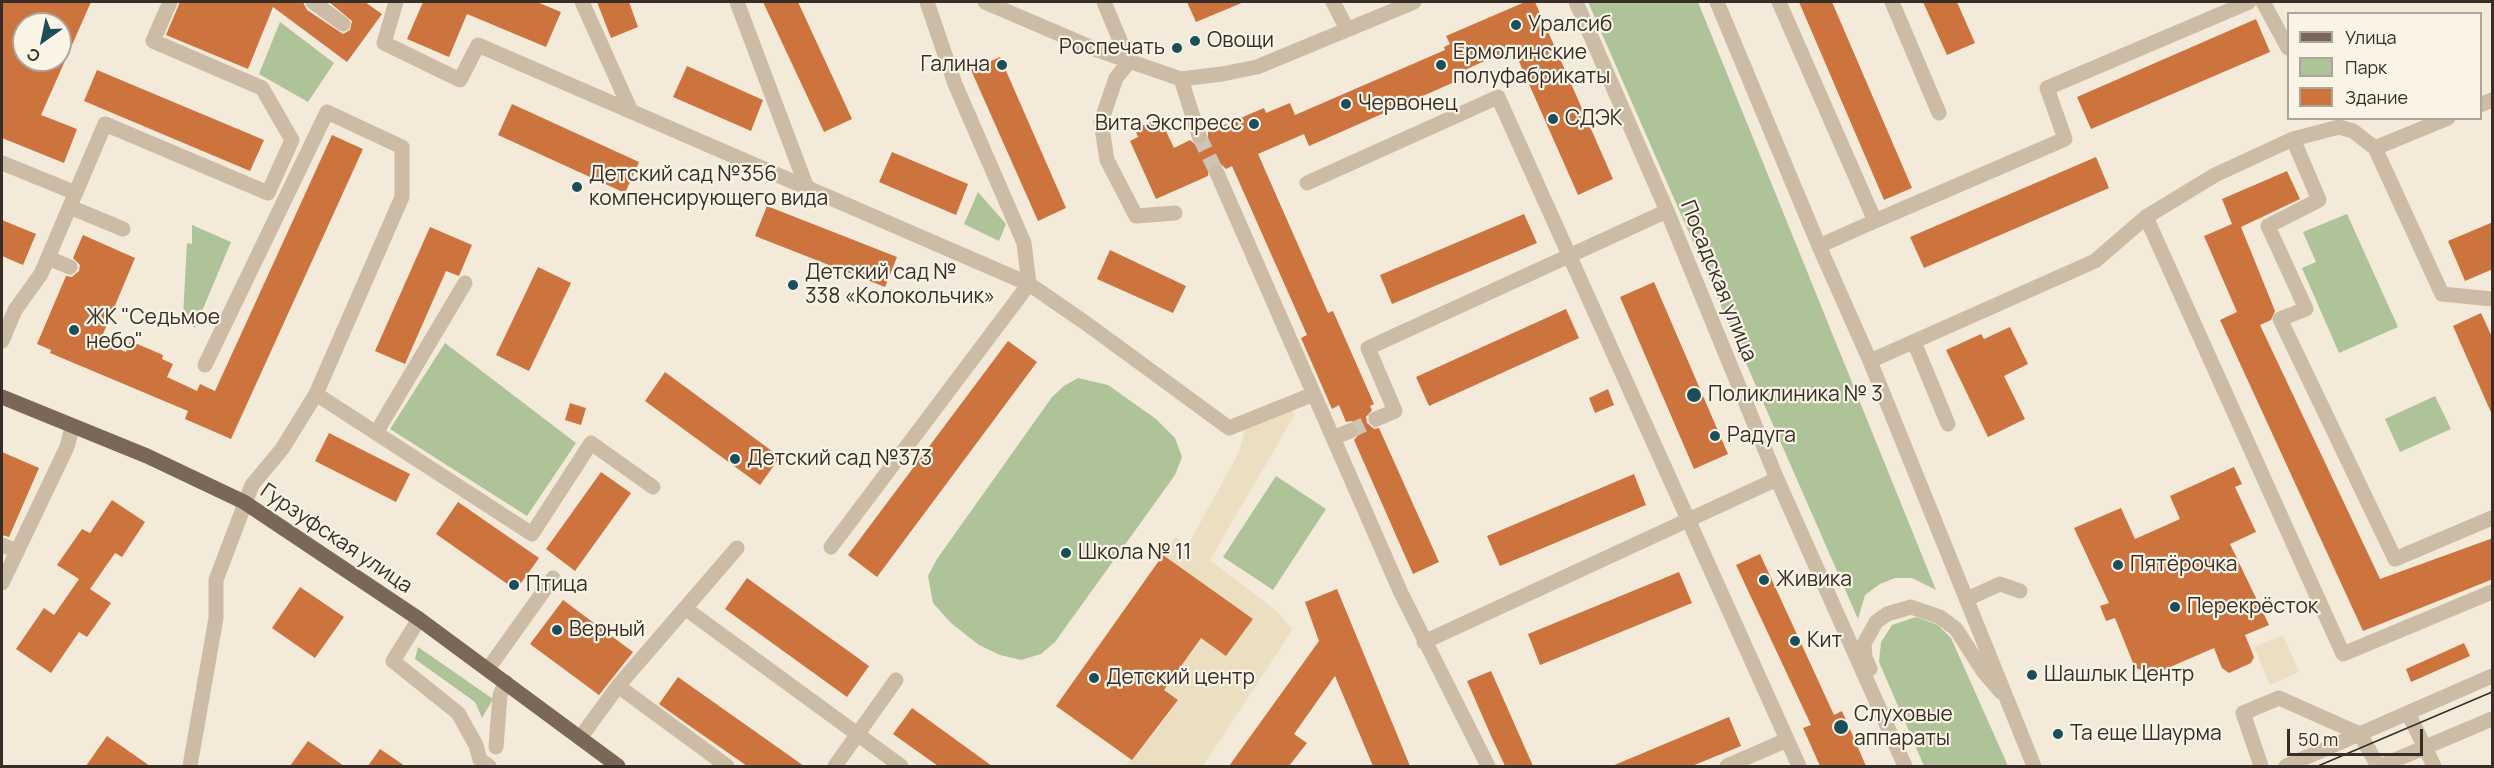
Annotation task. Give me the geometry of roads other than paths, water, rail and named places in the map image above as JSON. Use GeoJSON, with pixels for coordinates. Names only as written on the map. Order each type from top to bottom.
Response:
{"type":"FeatureCollection","features":[{"type":"Feature","properties":{"kind":"main road","name":"Гурзуфская улица"},"geometry":{"type":"LineString","coordinates":[[2,397],[72,428],[147,456],[244,502],[418,619],[507,682],[618,766]]}},
{"type":"Feature","properties":{"kind":"street"},"geometry":{"type":"LineString","coordinates":[[2,341],[15,310],[41,274],[105,124],[268,193],[291,140],[262,88],[153,41],[170,2]]}},
{"type":"Feature","properties":{"kind":"street"},"geometry":{"type":"LineString","coordinates":[[313,2],[343,24]]}},
{"type":"Feature","properties":{"kind":"street"},"geometry":{"type":"LineString","coordinates":[[396,2],[384,43],[460,80],[478,45],[807,188],[841,210],[1029,284],[1229,428],[1314,394]]}},
{"type":"Feature","properties":{"kind":"street"},"geometry":{"type":"LineString","coordinates":[[582,2],[631,111]]}},
{"type":"Feature","properties":{"kind":"street"},"geometry":{"type":"LineString","coordinates":[[737,2],[807,188]]}},
{"type":"Feature","properties":{"kind":"street"},"geometry":{"type":"LineString","coordinates":[[831,547],[1029,284],[1024,243],[954,84],[927,2]]}},
{"type":"Feature","properties":{"kind":"street"},"geometry":{"type":"LineString","coordinates":[[1104,2],[1129,62]]}},
{"type":"Feature","properties":{"kind":"street"},"geometry":{"type":"LineString","coordinates":[[1333,2],[1347,29]]}},
{"type":"Feature","properties":{"kind":"street"},"geometry":{"type":"LineString","coordinates":[[993,3],[1129,62],[1181,79],[1257,67],[1414,2]]}},
{"type":"Feature","properties":{"kind":"street","name":"Посадская улица"},"geometry":{"type":"LineString","coordinates":[[1576,2],[1667,211],[1777,479],[1905,766]]}},
{"type":"Feature","properties":{"kind":"street","name":"Посадская улица"},"geometry":{"type":"LineString","coordinates":[[1717,2],[1819,246],[1870,361],[2034,766]]}},
{"type":"Feature","properties":{"kind":"street"},"geometry":{"type":"LineString","coordinates":[[1779,2],[1875,221]]}},
{"type":"Feature","properties":{"kind":"street"},"geometry":{"type":"LineString","coordinates":[[1892,2],[1939,113]]}},
{"type":"Feature","properties":{"kind":"street"},"geometry":{"type":"LineString","coordinates":[[1819,246],[2066,139],[2047,88],[2249,2]]}},
{"type":"Feature","properties":{"kind":"street"},"geometry":{"type":"LineString","coordinates":[[2263,2],[2287,44]]}},
{"type":"Feature","properties":{"kind":"street"},"geometry":{"type":"LineString","coordinates":[[1129,62],[1116,78],[1101,122],[1107,160],[1136,216],[1175,213]]}},
{"type":"Feature","properties":{"kind":"street"},"geometry":{"type":"LineString","coordinates":[[1181,79],[1199,136]]}},
{"type":"Feature","properties":{"kind":"street"},"geometry":{"type":"LineString","coordinates":[[1308,183],[1498,97],[1799,766]]}},
{"type":"Feature","properties":{"kind":"street"},"geometry":{"type":"LineString","coordinates":[[190,766],[216,618],[216,580],[252,485],[282,449],[316,394],[402,197],[402,147],[327,112],[205,365]]}},
{"type":"Feature","properties":{"kind":"street"},"geometry":{"type":"LineString","coordinates":[[2375,148],[2415,125],[2439,120]]}},
{"type":"Feature","properties":{"kind":"street"},"geometry":{"type":"LineString","coordinates":[[1870,361],[2095,261],[2146,217],[2215,175],[2293,139],[2339,127],[2353,131],[2375,148],[2442,294],[2493,299]]}},
{"type":"Feature","properties":{"kind":"street"},"geometry":{"type":"LineString","coordinates":[[2293,139],[2319,200],[2268,226],[2306,309],[2280,319],[2395,559],[2493,518]]}},
{"type":"Feature","properties":{"kind":"street"},"geometry":{"type":"LineString","coordinates":[[2,163],[123,229]]}},
{"type":"Feature","properties":{"kind":"street"},"geometry":{"type":"LineString","coordinates":[[1217,172],[1424,642],[1488,766]]}},
{"type":"Feature","properties":{"kind":"street"},"geometry":{"type":"LineString","coordinates":[[1376,419],[1395,411],[1368,348],[1667,211]]}},
{"type":"Feature","properties":{"kind":"street"},"geometry":{"type":"LineString","coordinates":[[2146,217],[2343,654],[2493,592]]}},
{"type":"Feature","properties":{"kind":"street"},"geometry":{"type":"LineString","coordinates":[[48,258],[70,267]]}},
{"type":"Feature","properties":{"kind":"street"},"geometry":{"type":"LineString","coordinates":[[376,433],[465,283]]}},
{"type":"Feature","properties":{"kind":"street"},"geometry":{"type":"LineString","coordinates":[[1914,342],[1948,424]]}},
{"type":"Feature","properties":{"kind":"street"},"geometry":{"type":"LineString","coordinates":[[316,394],[532,534],[591,443],[653,487]]}},
{"type":"Feature","properties":{"kind":"street"},"geometry":{"type":"LineString","coordinates":[[2,583],[67,447],[72,428]]}},
{"type":"Feature","properties":{"kind":"street"},"geometry":{"type":"LineString","coordinates":[[1333,438],[1350,430]]}},
{"type":"Feature","properties":{"kind":"street"},"geometry":{"type":"LineString","coordinates":[[1424,642],[1777,479]]}},
{"type":"Feature","properties":{"kind":"street"},"geometry":{"type":"LineString","coordinates":[[2,545],[17,551]]}},
{"type":"Feature","properties":{"kind":"street"},"geometry":{"type":"LineString","coordinates":[[580,738],[618,686],[737,548]]}},
{"type":"Feature","properties":{"kind":"street"},"geometry":{"type":"LineString","coordinates":[[488,669],[553,578]]}},
{"type":"Feature","properties":{"kind":"street"},"geometry":{"type":"LineString","coordinates":[[1967,598],[2000,584],[2020,591]]}},
{"type":"Feature","properties":{"kind":"street","name":"Посадская улица"},"geometry":{"type":"LineString","coordinates":[[1894,741],[1890,718],[1865,657],[1864,644],[1876,622],[1899,609],[1911,607],[1927,611],[1956,629],[1983,671],[2009,701]]}},
{"type":"Feature","properties":{"kind":"street"},"geometry":{"type":"LineString","coordinates":[[686,609],[901,766]]}},
{"type":"Feature","properties":{"kind":"street"},"geometry":{"type":"LineString","coordinates":[[418,619],[393,661],[458,712],[476,745],[480,760],[489,766]]}},
{"type":"Feature","properties":{"kind":"street"},"geometry":{"type":"LineString","coordinates":[[2286,766],[2493,676]]}},
{"type":"Feature","properties":{"kind":"street"},"geometry":{"type":"LineString","coordinates":[[835,766],[896,680]]}},
{"type":"Feature","properties":{"kind":"street"},"geometry":{"type":"LineString","coordinates":[[496,747],[500,695],[507,682]]}},
{"type":"Feature","properties":{"kind":"street"},"geometry":{"type":"LineString","coordinates":[[618,686],[727,766]]}},
{"type":"Feature","properties":{"kind":"street"},"geometry":{"type":"LineString","coordinates":[[2261,766],[2243,713],[2279,698],[2360,734],[2380,766],[2493,718]]}},
{"type":"Feature","properties":{"kind":"street"},"geometry":{"type":"LineString","coordinates":[[2408,713],[2434,766]]}},
{"type":"Feature","properties":{"kind":"street"},"geometry":{"type":"LineString","coordinates":[[1727,766],[1787,740]]}},
{"type":"Feature","properties":{"kind":"tunnel"},"geometry":{"type":"LineString","coordinates":[[1199,136],[1217,173]]}},
{"type":"Feature","properties":{"kind":"tunnel"},"geometry":{"type":"LineString","coordinates":[[1350,431],[1376,419]]}},
{"type":"Feature","properties":{"kind":"tram line"},"geometry":{"type":"LineString","coordinates":[[2318,766],[2492,692]]}},
{"type":"Feature","properties":{"kind":"place","name":"Уралсиб"},"geometry":{"type":"Point","coordinates":[1516,25]}},
{"type":"Feature","properties":{"kind":"place","name":"Овощи"},"geometry":{"type":"Point","coordinates":[1195,41]}},
{"type":"Feature","properties":{"kind":"place","name":"Роспечать"},"geometry":{"type":"Point","coordinates":[1177,48]}},
{"type":"Feature","properties":{"kind":"place","name":"Галина"},"geometry":{"type":"Point","coordinates":[1002,65]}},
{"type":"Feature","properties":{"kind":"place","name":"Ермолинские полуфабрикаты"},"geometry":{"type":"Point","coordinates":[1441,65]}},
{"type":"Feature","properties":{"kind":"place","name":"Червонец"},"geometry":{"type":"Point","coordinates":[1346,104]}},
{"type":"Feature","properties":{"kind":"place","name":"СДЭК"},"geometry":{"type":"Point","coordinates":[1553,119]}},
{"type":"Feature","properties":{"kind":"place","name":"Вита Экспресс"},"geometry":{"type":"Point","coordinates":[1254,124]}},
{"type":"Feature","properties":{"kind":"place","name":"Детский сад №356 компенсирующего вида"},"geometry":{"type":"Point","coordinates":[577,187]}},
{"type":"Feature","properties":{"kind":"place","name":"Детский сад № 338 «Колокольчик»"},"geometry":{"type":"Point","coordinates":[793,285]}},
{"type":"Feature","properties":{"kind":"place","name":"ЖК \"Седьмое небо\""},"geometry":{"type":"Point","coordinates":[74,330]}},
{"type":"Feature","properties":{"kind":"place","name":"Поликлиника № 3"},"geometry":{"type":"Point","coordinates":[1694,395]}},
{"type":"Feature","properties":{"kind":"place","name":"Радуга"},"geometry":{"type":"Point","coordinates":[1715,436]}},
{"type":"Feature","properties":{"kind":"place","name":"Детский сад №373"},"geometry":{"type":"Point","coordinates":[735,459]}},
{"type":"Feature","properties":{"kind":"place","name":"Школа № 11"},"geometry":{"type":"Point","coordinates":[1066,553]}},
{"type":"Feature","properties":{"kind":"place","name":"Пятёрочка"},"geometry":{"type":"Point","coordinates":[2118,565]}},
{"type":"Feature","properties":{"kind":"place","name":"Живика"},"geometry":{"type":"Point","coordinates":[1764,580]}},
{"type":"Feature","properties":{"kind":"place","name":"Птица"},"geometry":{"type":"Point","coordinates":[514,585]}},
{"type":"Feature","properties":{"kind":"place","name":"Перекрёсток"},"geometry":{"type":"Point","coordinates":[2175,607]}},
{"type":"Feature","properties":{"kind":"place","name":"Верный"},"geometry":{"type":"Point","coordinates":[557,630]}},
{"type":"Feature","properties":{"kind":"place","name":"Кит"},"geometry":{"type":"Point","coordinates":[1795,641]}},
{"type":"Feature","properties":{"kind":"place","name":"Шашлык Центр"},"geometry":{"type":"Point","coordinates":[2032,675]}},
{"type":"Feature","properties":{"kind":"place","name":"Детский центр"},"geometry":{"type":"Point","coordinates":[1094,678]}},
{"type":"Feature","properties":{"kind":"place","name":"Слуховые аппараты"},"geometry":{"type":"Point","coordinates":[1841,727]}},
{"type":"Feature","properties":{"kind":"place","name":"Та еще Шаурма"},"geometry":{"type":"Point","coordinates":[2058,734]}}]}
